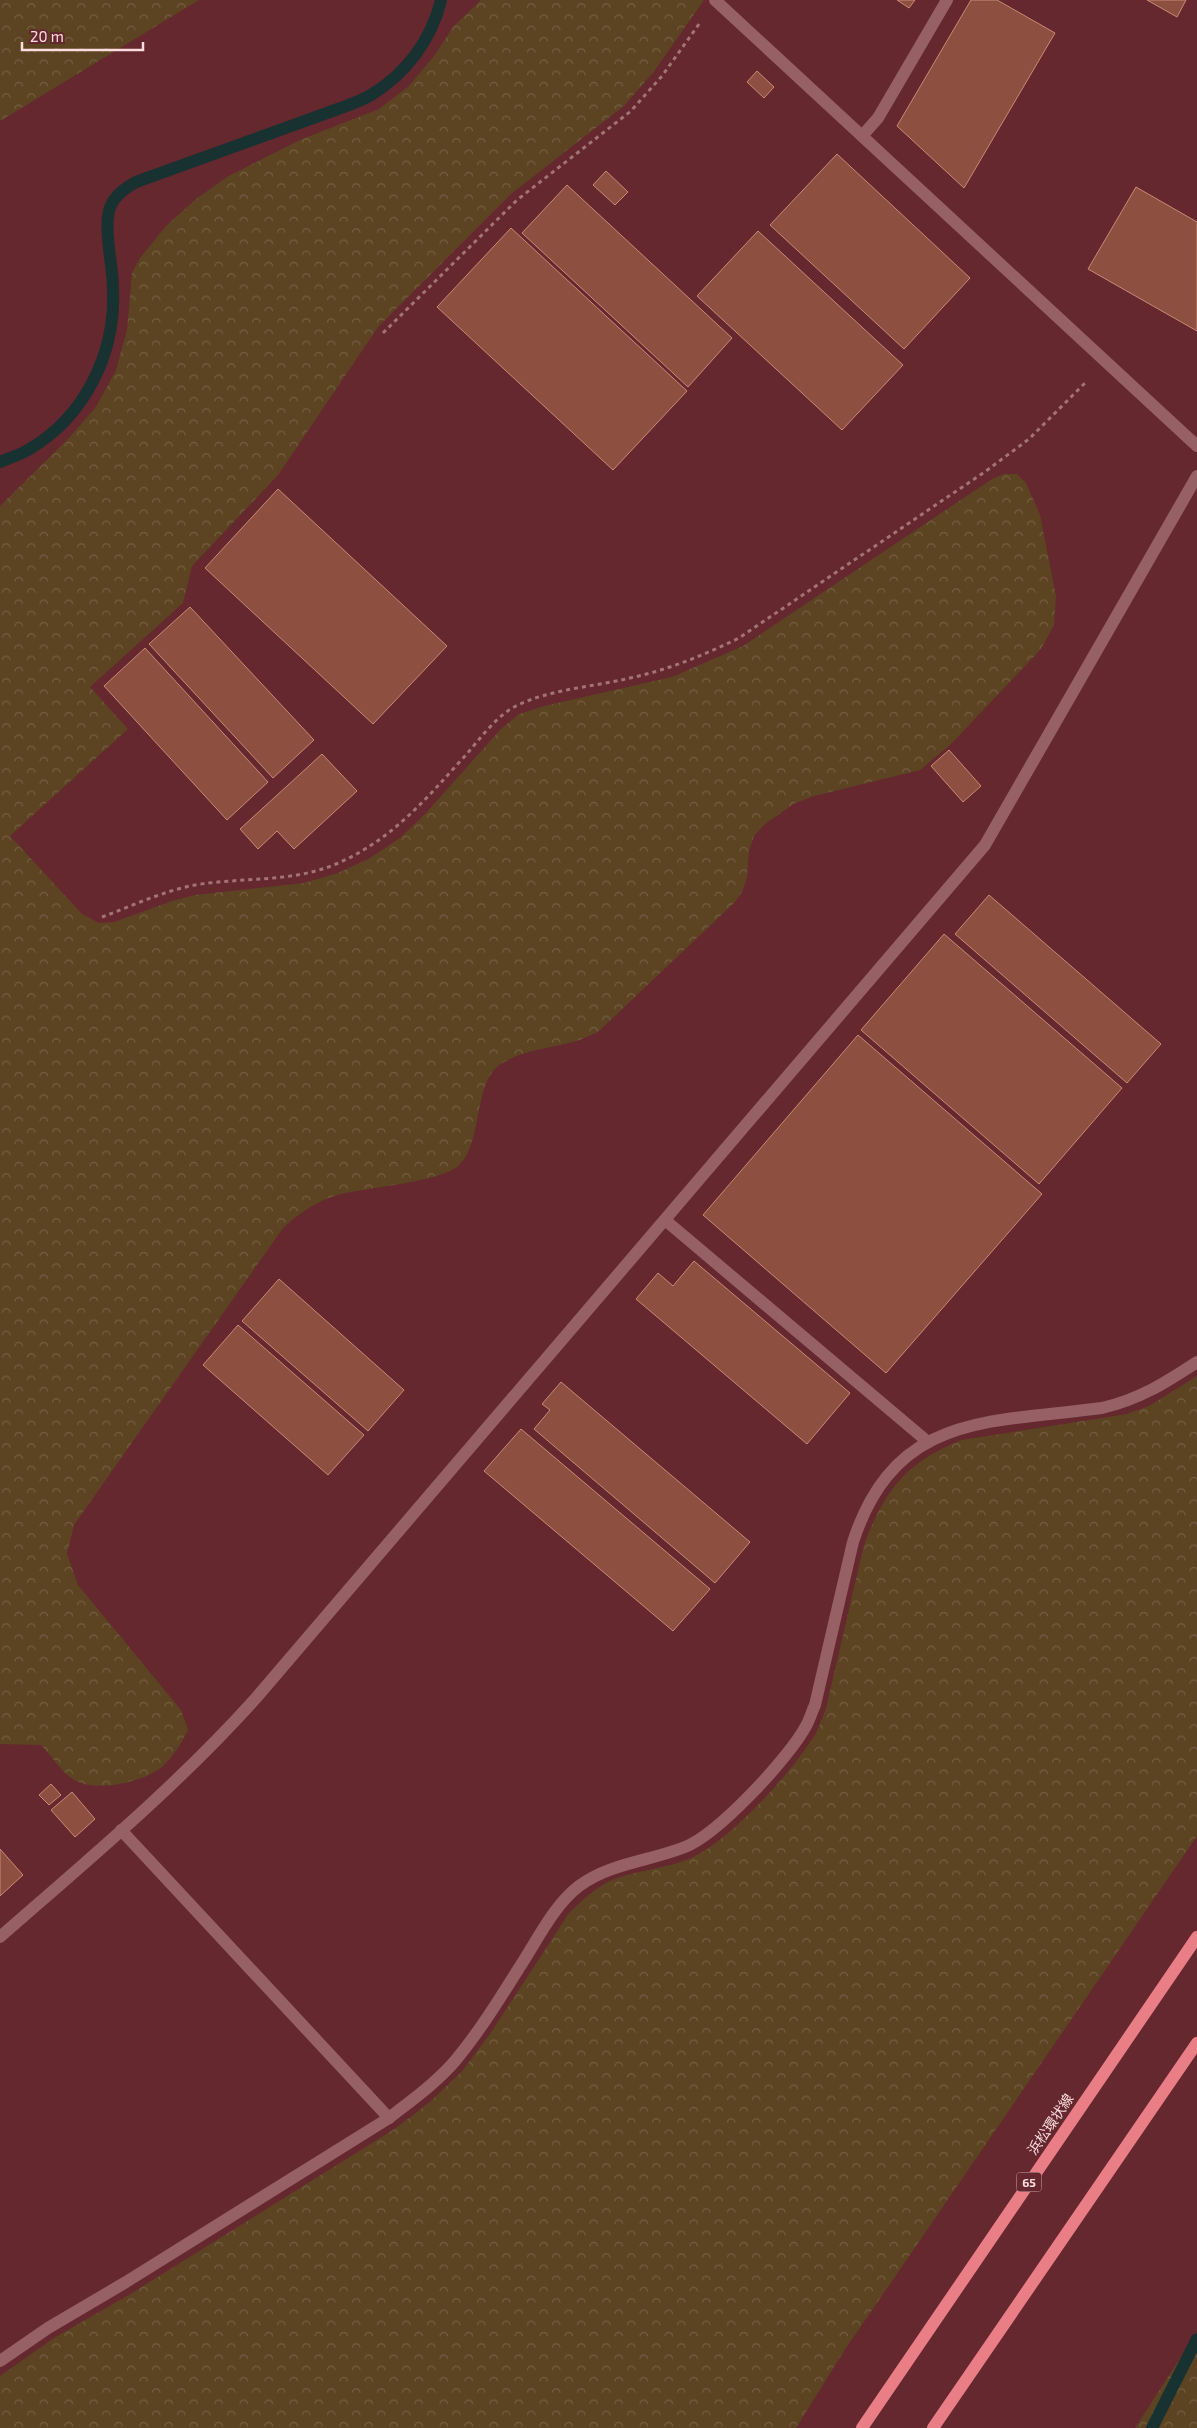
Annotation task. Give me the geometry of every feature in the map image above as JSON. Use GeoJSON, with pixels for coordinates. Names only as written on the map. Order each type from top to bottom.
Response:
{"type":"FeatureCollection","features":[{"type":"Feature","properties":{"kind":"main road","name":"浜松環状線"},"geometry":{"type":"LineString","coordinates":[[862,2428],[1197,1936]]}},
{"type":"Feature","properties":{"kind":"main road"},"geometry":{"type":"LineString","coordinates":[[934,2428],[1197,2043]]}},
{"type":"Feature","properties":{"kind":"street"},"geometry":{"type":"LineString","coordinates":[[715,0],[1197,446]]}},
{"type":"Feature","properties":{"kind":"street"},"geometry":{"type":"LineString","coordinates":[[862,136],[878,118],[947,0]]}},
{"type":"Feature","properties":{"kind":"street"},"geometry":{"type":"LineString","coordinates":[[0,1937],[214,1746],[985,844],[1197,476]]}},
{"type":"Feature","properties":{"kind":"street"},"geometry":{"type":"LineString","coordinates":[[665,1220],[928,1442]]}},
{"type":"Feature","properties":{"kind":"street"},"geometry":{"type":"LineString","coordinates":[[0,2361],[48,2328],[126,2282],[389,2118],[423,2092],[454,2062],[480,2028],[560,1906],[578,1886],[601,1872],[655,1858],[687,1846],[716,1829],[793,1745],[806,1726],[814,1704],[853,1542],[862,1516],[875,1491],[891,1469],[911,1452],[958,1428],[1102,1408],[1123,1403],[1144,1395],[1197,1362]]}},
{"type":"Feature","properties":{"kind":"street"},"geometry":{"type":"LineString","coordinates":[[121,1830],[389,2118]]}},
{"type":"Feature","properties":{"kind":"path"},"geometry":{"type":"LineString","coordinates":[[383,333],[518,200],[631,111],[662,76],[715,0]]}},
{"type":"Feature","properties":{"kind":"path"},"geometry":{"type":"LineString","coordinates":[[102,917],[193,886],[302,874],[335,864],[366,850],[394,830],[420,807],[493,724],[515,707],[541,697],[669,668],[705,655],[739,638],[986,471],[1028,439],[1105,362]]}},
{"type":"Feature","properties":{"kind":"green space"},"geometry":{"type":"Polygon","coordinates":[[[0,0],[199,0],[0,121],[0,0]]]}},
{"type":"Feature","properties":{"kind":"green space"},"geometry":{"type":"Polygon","coordinates":[[[481,0],[704,0],[655,70],[625,105],[511,194],[378,327],[278,475],[192,566],[183,603],[90,687],[128,729],[10,836],[82,914],[99,923],[114,922],[172,901],[195,895],[304,883],[338,873],[370,858],[400,838],[426,813],[500,730],[519,714],[544,706],[672,677],[743,646],[992,479],[1004,474],[1017,474],[1026,483],[1040,515],[1056,596],[1054,625],[1041,649],[951,744],[920,770],[814,796],[795,803],[765,824],[754,836],[749,851],[747,878],[742,892],[734,903],[598,1032],[580,1040],[513,1057],[497,1067],[485,1087],[471,1144],[466,1156],[459,1165],[436,1176],[420,1180],[338,1195],[309,1208],[283,1228],[74,1525],[67,1554],[78,1585],[181,1710],[188,1730],[168,1761],[151,1774],[133,1781],[112,1785],[90,1785],[81,1783],[69,1776],[41,1745],[0,1744],[0,506],[69,438],[96,407],[116,370],[127,330],[132,273],[140,258],[166,226],[196,199],[227,177],[300,140],[379,109],[409,86],[434,56],[453,27],[481,0]]]}},
{"type":"Feature","properties":{"kind":"green space"},"geometry":{"type":"Polygon","coordinates":[[[1197,1376],[1197,1836],[844,2351],[796,2428],[0,2428],[0,2376],[54,2338],[132,2293],[396,2128],[431,2101],[463,2070],[490,2034],[569,1913],[581,1901],[599,1887],[614,1879],[691,1858],[724,1836],[760,1803],[793,1766],[816,1733],[826,1708],[864,1545],[889,1494],[912,1468],[943,1448],[962,1440],[1127,1414],[1149,1406],[1197,1376]]]}},
{"type":"Feature","properties":{"kind":"green space"},"geometry":{"type":"Polygon","coordinates":[[[1197,2332],[1197,2428],[1135,2428],[1197,2332]]]}},
{"type":"Feature","properties":{"kind":"building"},"geometry":{"type":"Polygon","coordinates":[[[897,0],[915,0],[909,8],[897,0]]]}},
{"type":"Feature","properties":{"kind":"building"},"geometry":{"type":"Polygon","coordinates":[[[971,0],[997,0],[1055,33],[964,188],[897,126],[971,0]]]}},
{"type":"Feature","properties":{"kind":"building"},"geometry":{"type":"Polygon","coordinates":[[[1147,0],[1186,0],[1177,17],[1147,0]]]}},
{"type":"Feature","properties":{"kind":"building"},"geometry":{"type":"Polygon","coordinates":[[[757,71],[774,87],[764,98],[747,82],[757,71]]]}},
{"type":"Feature","properties":{"kind":"building"},"geometry":{"type":"Polygon","coordinates":[[[837,154],[970,278],[904,349],[770,225],[837,154]]]}},
{"type":"Feature","properties":{"kind":"building"},"geometry":{"type":"Polygon","coordinates":[[[606,171],[628,192],[615,205],[593,185],[606,171]]]}},
{"type":"Feature","properties":{"kind":"building"},"geometry":{"type":"Polygon","coordinates":[[[567,185],[732,338],[688,387],[522,233],[567,185]]]}},
{"type":"Feature","properties":{"kind":"building"},"geometry":{"type":"Polygon","coordinates":[[[1136,187],[1197,222],[1197,331],[1088,269],[1136,187]]]}},
{"type":"Feature","properties":{"kind":"building"},"geometry":{"type":"Polygon","coordinates":[[[511,228],[687,391],[613,470],[437,307],[511,228]]]}},
{"type":"Feature","properties":{"kind":"building"},"geometry":{"type":"Polygon","coordinates":[[[758,231],[903,365],[842,430],[697,296],[758,231]]]}},
{"type":"Feature","properties":{"kind":"building"},"geometry":{"type":"Polygon","coordinates":[[[278,489],[447,646],[373,724],[205,568],[278,489]]]}},
{"type":"Feature","properties":{"kind":"building"},"geometry":{"type":"Polygon","coordinates":[[[190,607],[314,740],[273,778],[149,644],[190,607]]]}},
{"type":"Feature","properties":{"kind":"building"},"geometry":{"type":"Polygon","coordinates":[[[145,648],[268,782],[227,820],[104,686],[145,648]]]}},
{"type":"Feature","properties":{"kind":"building"},"geometry":{"type":"Polygon","coordinates":[[[949,750],[981,786],[963,802],[931,766],[949,750]]]}},
{"type":"Feature","properties":{"kind":"building"},"geometry":{"type":"Polygon","coordinates":[[[322,754],[357,791],[294,849],[277,831],[258,849],[240,829],[322,754]]]}},
{"type":"Feature","properties":{"kind":"building"},"geometry":{"type":"Polygon","coordinates":[[[989,895],[1161,1044],[1127,1083],[955,934],[989,895]]]}},
{"type":"Feature","properties":{"kind":"building"},"geometry":{"type":"Polygon","coordinates":[[[944,934],[1122,1088],[1039,1184],[861,1030],[944,934]]]}},
{"type":"Feature","properties":{"kind":"building"},"geometry":{"type":"Polygon","coordinates":[[[858,1035],[1042,1194],[886,1373],[703,1215],[858,1035]]]}},
{"type":"Feature","properties":{"kind":"building"},"geometry":{"type":"Polygon","coordinates":[[[694,1261],[850,1393],[807,1444],[636,1299],[658,1273],[673,1286],[694,1261]]]}},
{"type":"Feature","properties":{"kind":"building"},"geometry":{"type":"Polygon","coordinates":[[[279,1279],[404,1390],[368,1431],[242,1321],[279,1279]]]}},
{"type":"Feature","properties":{"kind":"building"},"geometry":{"type":"Polygon","coordinates":[[[238,1325],[364,1435],[328,1475],[203,1365],[238,1325]]]}},
{"type":"Feature","properties":{"kind":"building"},"geometry":{"type":"Polygon","coordinates":[[[561,1382],[750,1542],[715,1583],[534,1429],[550,1410],[542,1404],[561,1382]]]}},
{"type":"Feature","properties":{"kind":"building"},"geometry":{"type":"Polygon","coordinates":[[[521,1429],[710,1589],[673,1631],[484,1471],[521,1429]]]}},
{"type":"Feature","properties":{"kind":"building"},"geometry":{"type":"Polygon","coordinates":[[[51,1784],[61,1795],[49,1805],[39,1795],[51,1784]]]}},
{"type":"Feature","properties":{"kind":"building"},"geometry":{"type":"Polygon","coordinates":[[[72,1792],[95,1819],[75,1837],[51,1810],[72,1792]]]}},
{"type":"Feature","properties":{"kind":"building"},"geometry":{"type":"Polygon","coordinates":[[[0,1849],[23,1875],[0,1896],[0,1849]]]}},
{"type":"Feature","properties":{"kind":"waterway"},"geometry":{"type":"LineString","coordinates":[[0,462],[25,452],[48,436],[66,420],[81,401],[93,381],[109,337],[113,313],[113,280],[107,225],[109,210],[117,196],[136,182],[346,106],[371,95],[395,77],[416,54],[431,28],[441,0]]}},
{"type":"Feature","properties":{"kind":"waterway"},"geometry":{"type":"LineString","coordinates":[[1152,2428],[1197,2339]]}}]}
